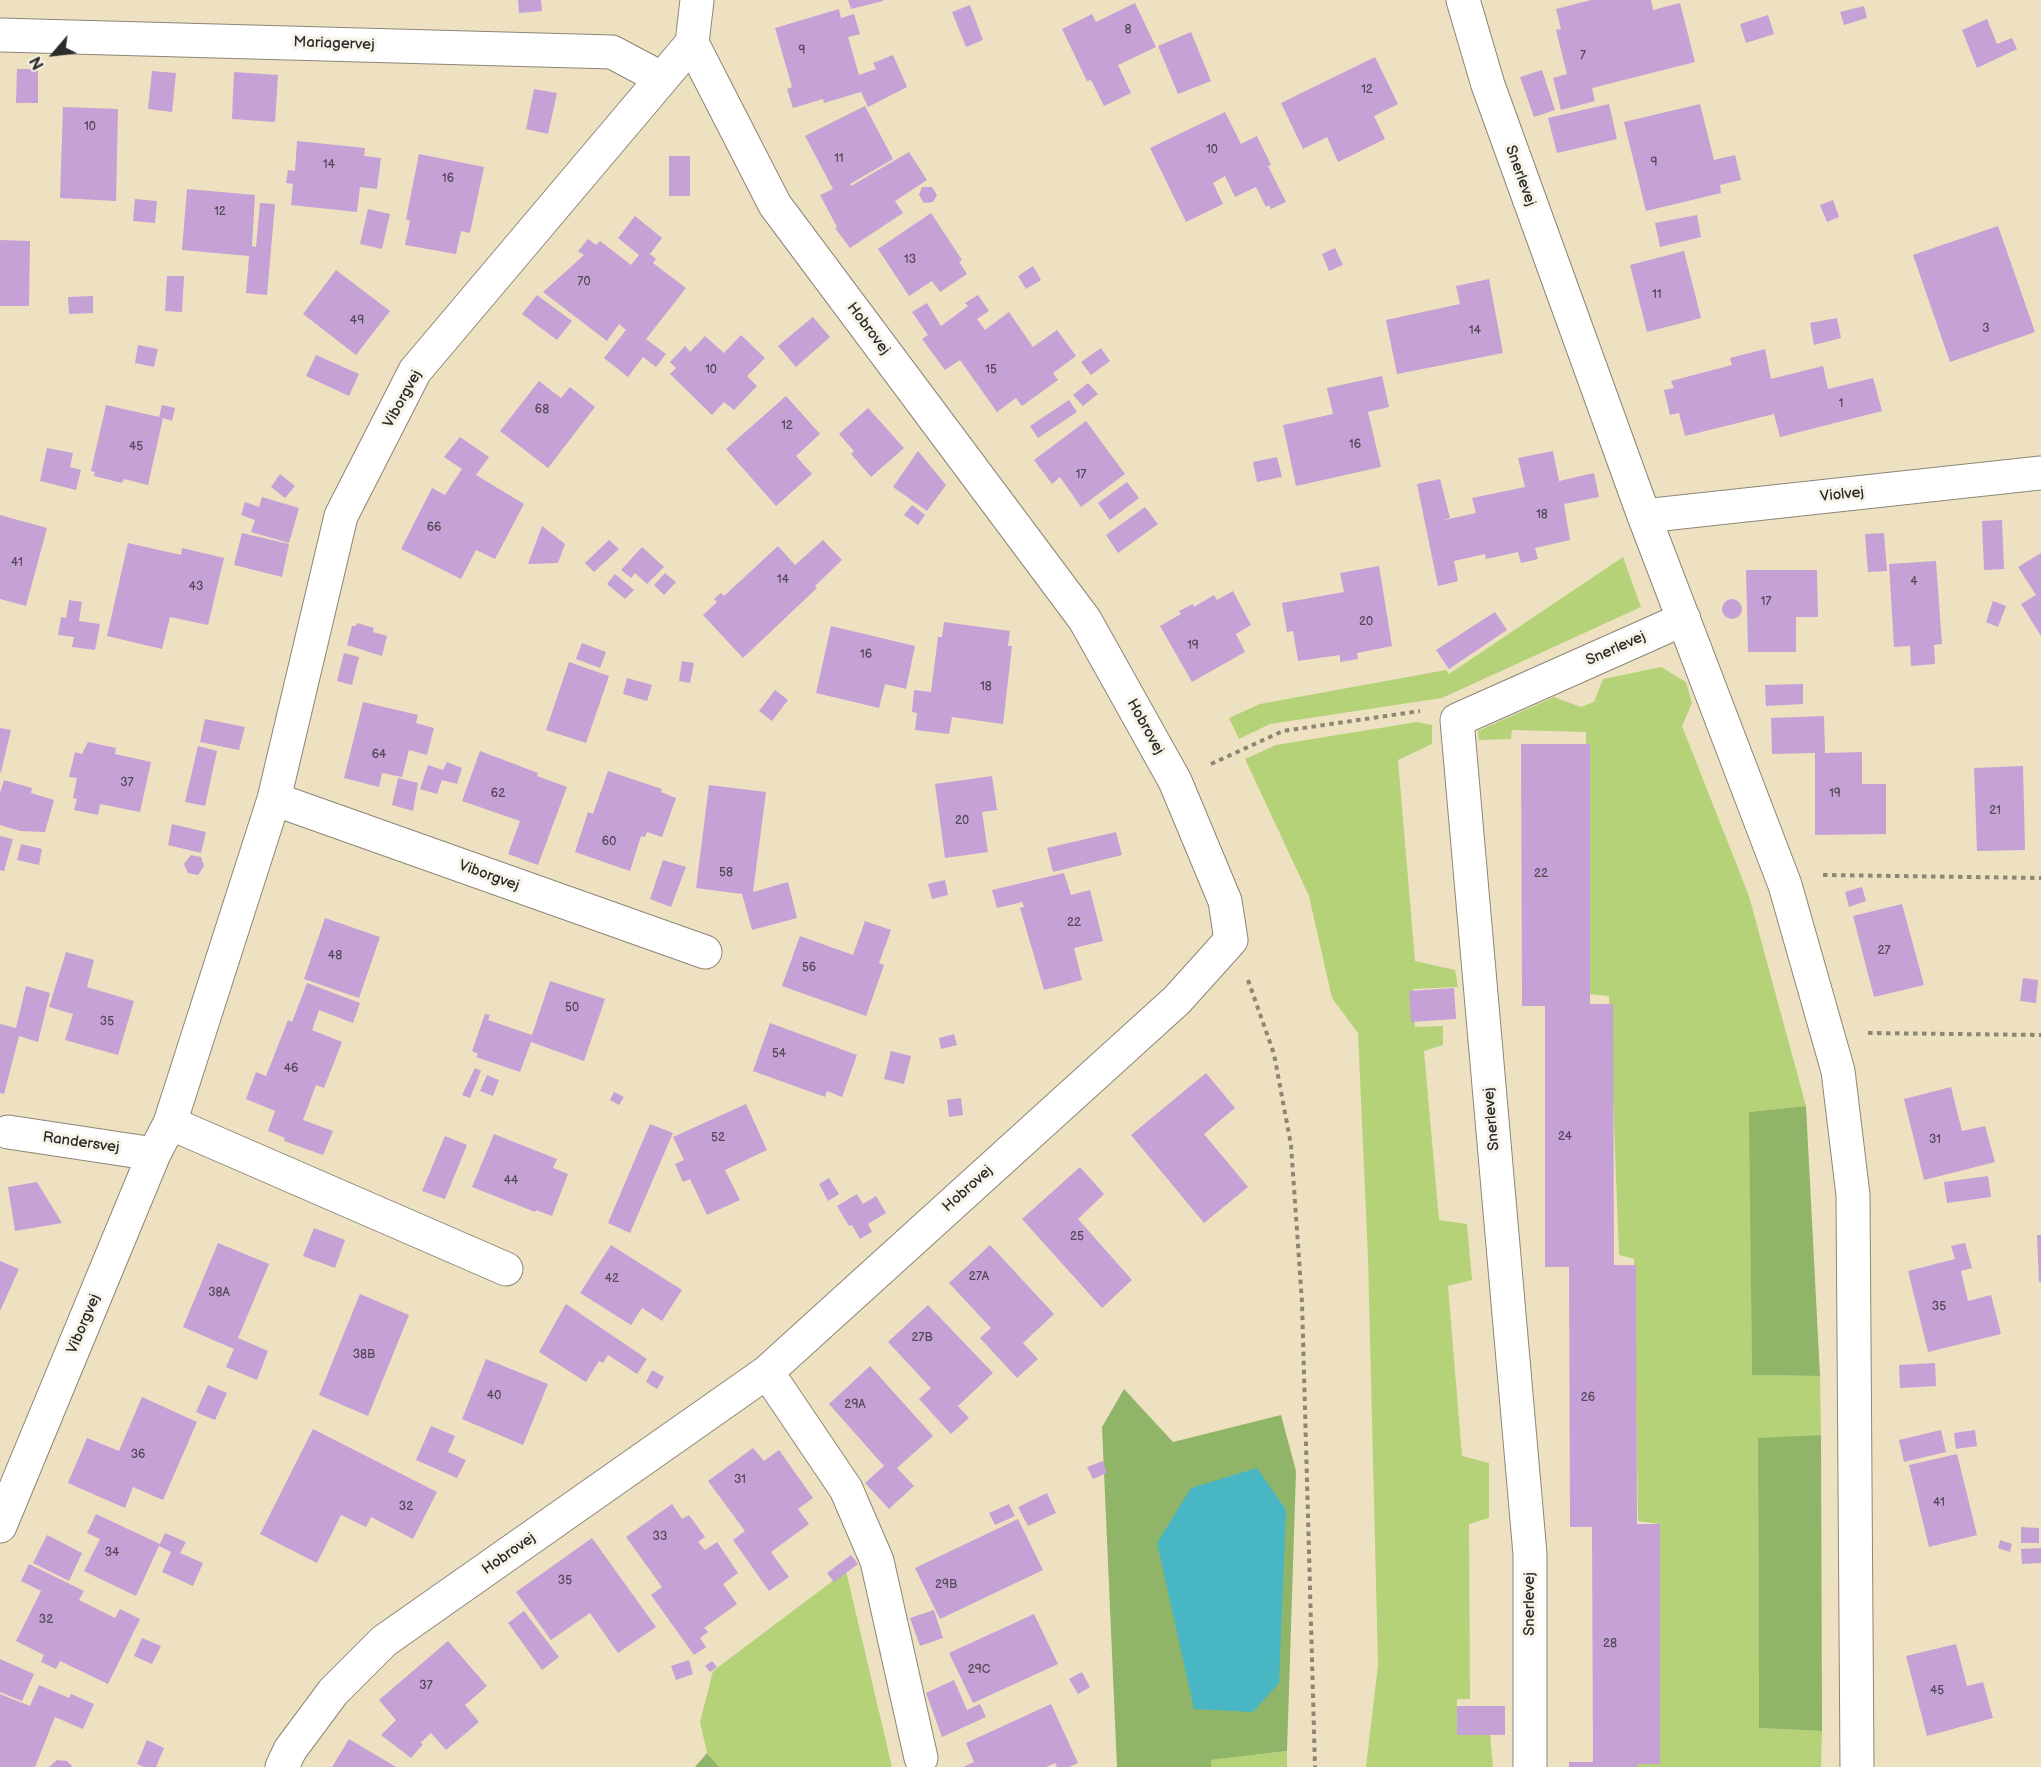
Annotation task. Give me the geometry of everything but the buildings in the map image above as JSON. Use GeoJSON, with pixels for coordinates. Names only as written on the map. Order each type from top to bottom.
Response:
{"type":"FeatureCollection","features":[{"type":"Feature","properties":{"kind":"street"},"geometry":{"type":"LineString","coordinates":[[692,43],[697,0]]}},
{"type":"Feature","properties":{"kind":"street","name":"Snerlevej"},"geometry":{"type":"LineString","coordinates":[[1463,0],[1488,86],[1644,516],[1785,885],[1838,1071],[1853,1195],[1857,1767]]}},
{"type":"Feature","properties":{"kind":"street","name":"Mariagervej"},"geometry":{"type":"LineString","coordinates":[[0,35],[612,52],[661,78]]}},
{"type":"Feature","properties":{"kind":"street","name":"Viborgvej"},"geometry":{"type":"LineString","coordinates":[[0,1526],[154,1154],[170,1124],[274,799],[341,516],[415,371],[692,43]]}},
{"type":"Feature","properties":{"kind":"street","name":"Hobrovej"},"geometry":{"type":"LineString","coordinates":[[282,1767],[290,1750],[333,1692],[384,1641],[767,1372],[1177,1000],[1231,940],[1225,901],[1175,781],[1085,620],[775,205],[692,43]]}},
{"type":"Feature","properties":{"kind":"street","name":"Violvej"},"geometry":{"type":"LineString","coordinates":[[1644,516],[2041,473]]}},
{"type":"Feature","properties":{"kind":"street","name":"Snerlevej"},"geometry":{"type":"LineString","coordinates":[[1530,1767],[1529,1545],[1457,720],[1684,619]]}},
{"type":"Feature","properties":{"kind":"street","name":"Viborgvej"},"geometry":{"type":"LineString","coordinates":[[274,799],[705,952]]}},
{"type":"Feature","properties":{"kind":"street"},"geometry":{"type":"LineString","coordinates":[[170,1124],[506,1269]]}},
{"type":"Feature","properties":{"kind":"street","name":"Randersvej"},"geometry":{"type":"LineString","coordinates":[[8,1132],[154,1154]]}},
{"type":"Feature","properties":{"kind":"street"},"geometry":{"type":"LineString","coordinates":[[767,1372],[846,1489],[877,1561],[921,1758]]}},
{"type":"Feature","properties":{"kind":"path"},"geometry":{"type":"LineString","coordinates":[[1241,749],[1282,731],[1389,715],[1434,709],[1457,720]]}},
{"type":"Feature","properties":{"kind":"path"},"geometry":{"type":"LineString","coordinates":[[1785,885],[1818,875],[2041,878]]}},
{"type":"Feature","properties":{"kind":"path"},"geometry":{"type":"LineString","coordinates":[[1231,940],[1254,995],[1274,1054],[1291,1145],[1302,1302],[1315,1767]]}},
{"type":"Feature","properties":{"kind":"path"},"geometry":{"type":"LineString","coordinates":[[1828,1038],[1876,1032],[2041,1035]]}},
{"type":"Feature","properties":{"kind":"green space"},"geometry":{"type":"Polygon","coordinates":[[[1623,557],[1641,607],[1442,698],[1270,724],[1239,739],[1229,718],[1260,704],[1446,670],[1449,674],[1623,557]]]}},
{"type":"Feature","properties":{"kind":"green space"},"geometry":{"type":"Polygon","coordinates":[[[1661,667],[1686,682],[1692,703],[1682,726],[1749,896],[1806,1106],[1750,1112],[1752,1375],[1820,1376],[1821,1435],[1758,1439],[1759,1728],[1822,1731],[1821,1767],[1637,1767],[1659,1524],[1638,1521],[1634,1259],[1619,1255],[1609,996],[1588,994],[1586,732],[1512,730],[1511,739],[1479,740],[1478,731],[1554,697],[1581,707],[1594,702],[1603,679],[1661,667]]]}},
{"type":"Feature","properties":{"kind":"green space"},"geometry":{"type":"Polygon","coordinates":[[[1417,722],[1432,725],[1432,744],[1398,760],[1415,961],[1455,970],[1458,987],[1413,989],[1415,1027],[1443,1026],[1443,1045],[1424,1051],[1439,1220],[1467,1224],[1472,1280],[1448,1286],[1462,1456],[1489,1463],[1489,1518],[1469,1524],[1470,1699],[1457,1699],[1457,1733],[1490,1733],[1493,1767],[1366,1767],[1378,1665],[1368,1258],[1358,1033],[1332,998],[1309,896],[1245,759],[1276,745],[1417,722]]]}},
{"type":"Feature","properties":{"kind":"green space"},"geometry":{"type":"Polygon","coordinates":[[[1806,1106],[1820,1376],[1752,1375],[1749,1112],[1806,1106]]]}},
{"type":"Feature","properties":{"kind":"green space"},"geometry":{"type":"Polygon","coordinates":[[[1124,1389],[1173,1442],[1281,1415],[1296,1471],[1287,1751],[1211,1760],[1211,1767],[1117,1767],[1102,1427],[1124,1389]]]}},
{"type":"Feature","properties":{"kind":"green space"},"geometry":{"type":"Polygon","coordinates":[[[1821,1435],[1822,1731],[1759,1728],[1758,1438],[1821,1435]]]}},
{"type":"Feature","properties":{"kind":"green space"},"geometry":{"type":"Polygon","coordinates":[[[846,1571],[892,1767],[719,1767],[707,1753],[700,1722],[713,1671],[846,1571]]]}},
{"type":"Feature","properties":{"kind":"green space"},"geometry":{"type":"Polygon","coordinates":[[[1287,1751],[1287,1767],[1211,1767],[1211,1760],[1287,1751]]]}},
{"type":"Feature","properties":{"kind":"green space"},"geometry":{"type":"Polygon","coordinates":[[[707,1753],[719,1767],[695,1767],[707,1753]]]}},
{"type":"Feature","properties":{"kind":"water"},"geometry":{"type":"Polygon","coordinates":[[[1257,1468],[1286,1510],[1279,1683],[1253,1712],[1194,1709],[1157,1543],[1191,1488],[1257,1468]]]}}]}
